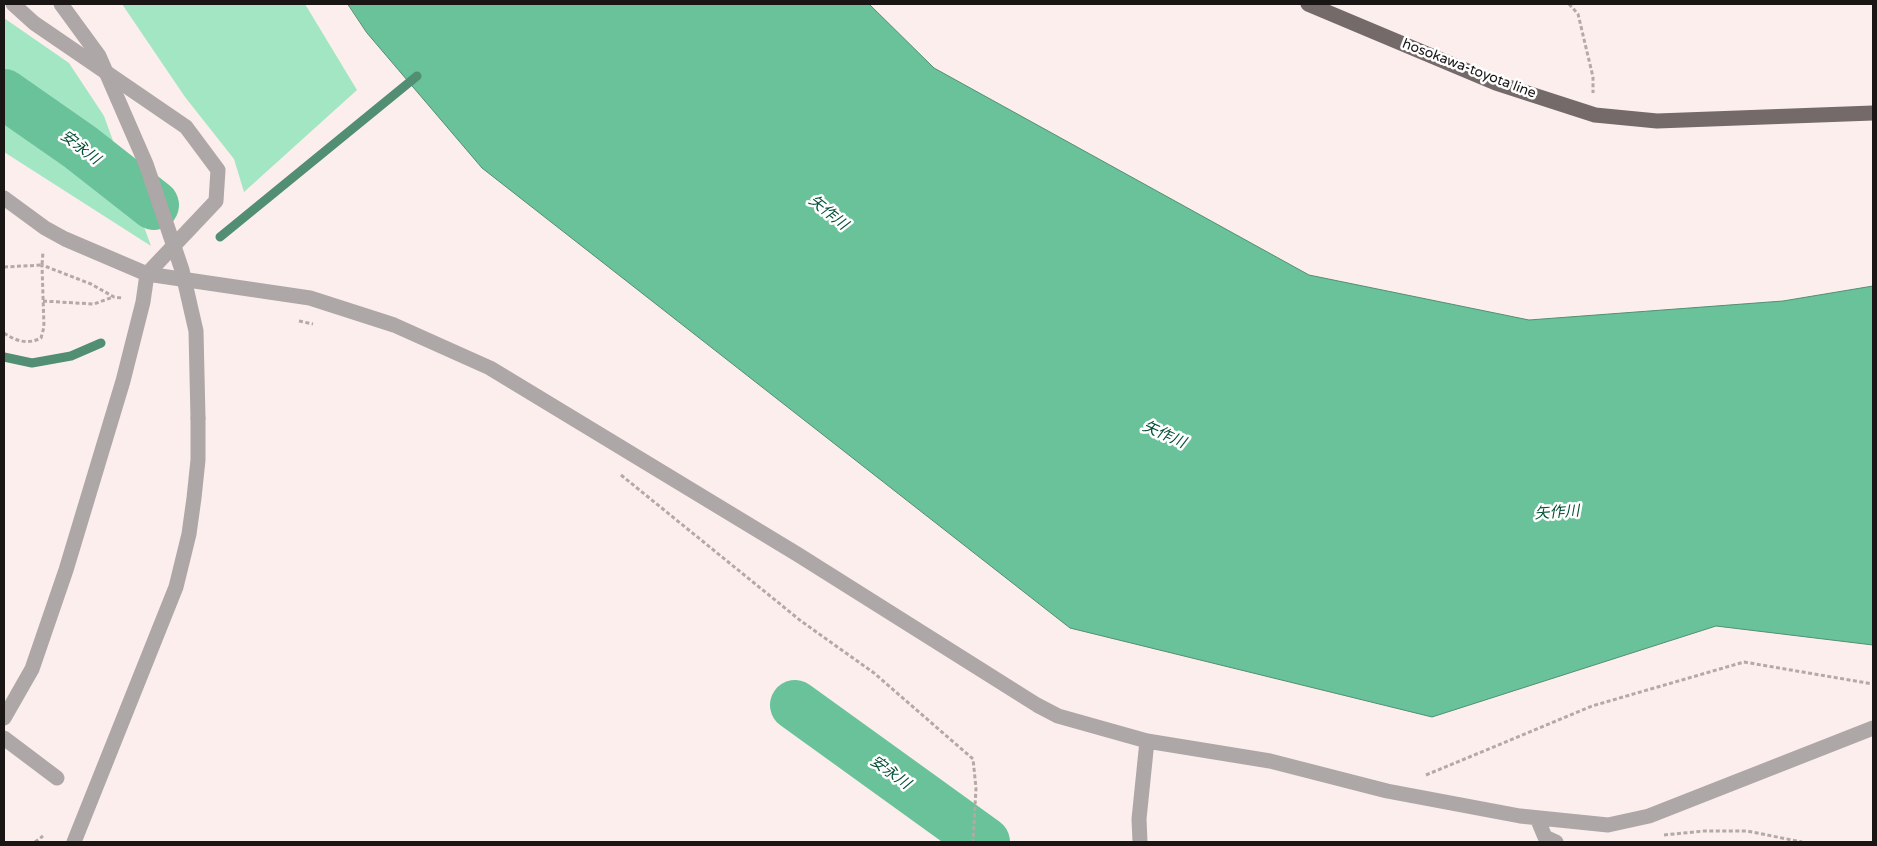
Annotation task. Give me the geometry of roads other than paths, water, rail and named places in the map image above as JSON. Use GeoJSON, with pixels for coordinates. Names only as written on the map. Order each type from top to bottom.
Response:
{"type":"FeatureCollection","features":[{"type":"Feature","properties":{"kind":"main road","name":"hosokawa-toyota line"},"geometry":{"type":"LineString","coordinates":[[1308,4],[1496,84],[1594,115],[1657,121],[1873,113]]}},
{"type":"Feature","properties":{"kind":"street"},"geometry":{"type":"LineString","coordinates":[[4,718],[32,669],[66,570],[123,381],[143,302],[147,274],[216,201],[218,170],[186,127],[34,22],[12,4]]}},
{"type":"Feature","properties":{"kind":"street"},"geometry":{"type":"LineString","coordinates":[[61,4],[99,56],[146,164],[182,270],[196,331],[198,418],[198,460],[194,498],[189,534],[176,587],[74,842]]}},
{"type":"Feature","properties":{"kind":"street"},"geometry":{"type":"LineString","coordinates":[[4,198],[65,240],[147,274],[310,298],[394,325],[490,368],[764,534],[1037,705],[1058,716],[1147,741],[1270,761],[1387,791],[1520,816],[1608,825],[1649,816],[1873,728]]}},
{"type":"Feature","properties":{"kind":"street"},"geometry":{"type":"LineString","coordinates":[[4,738],[57,778]]}},
{"type":"Feature","properties":{"kind":"street"},"geometry":{"type":"LineString","coordinates":[[1140,842],[1139,818],[1147,741]]}},
{"type":"Feature","properties":{"kind":"street"},"geometry":{"type":"LineString","coordinates":[[1537,818],[1545,837],[1556,842]]}},
{"type":"Feature","properties":{"kind":"water","name":"矢作川"},"geometry":{"type":"Polygon","coordinates":[[[348,4],[869,4],[934,68],[1309,275],[1529,320],[1783,301],[1873,286],[1873,645],[1716,626],[1432,717],[1070,628],[482,168],[367,33],[348,4]]]}},
{"type":"Feature","properties":{"kind":"waterway"},"geometry":{"type":"LineString","coordinates":[[220,237],[417,76]]}},
{"type":"Feature","properties":{"kind":"waterway","name":"安永川"},"geometry":{"type":"LineString","coordinates":[[4,94],[80,147],[154,205]]}},
{"type":"Feature","properties":{"kind":"waterway"},"geometry":{"type":"LineString","coordinates":[[4,357],[32,363],[71,356],[101,343]]}},
{"type":"Feature","properties":{"kind":"waterway","name":"安永川"},"geometry":{"type":"LineString","coordinates":[[795,705],[985,842]]}}]}
